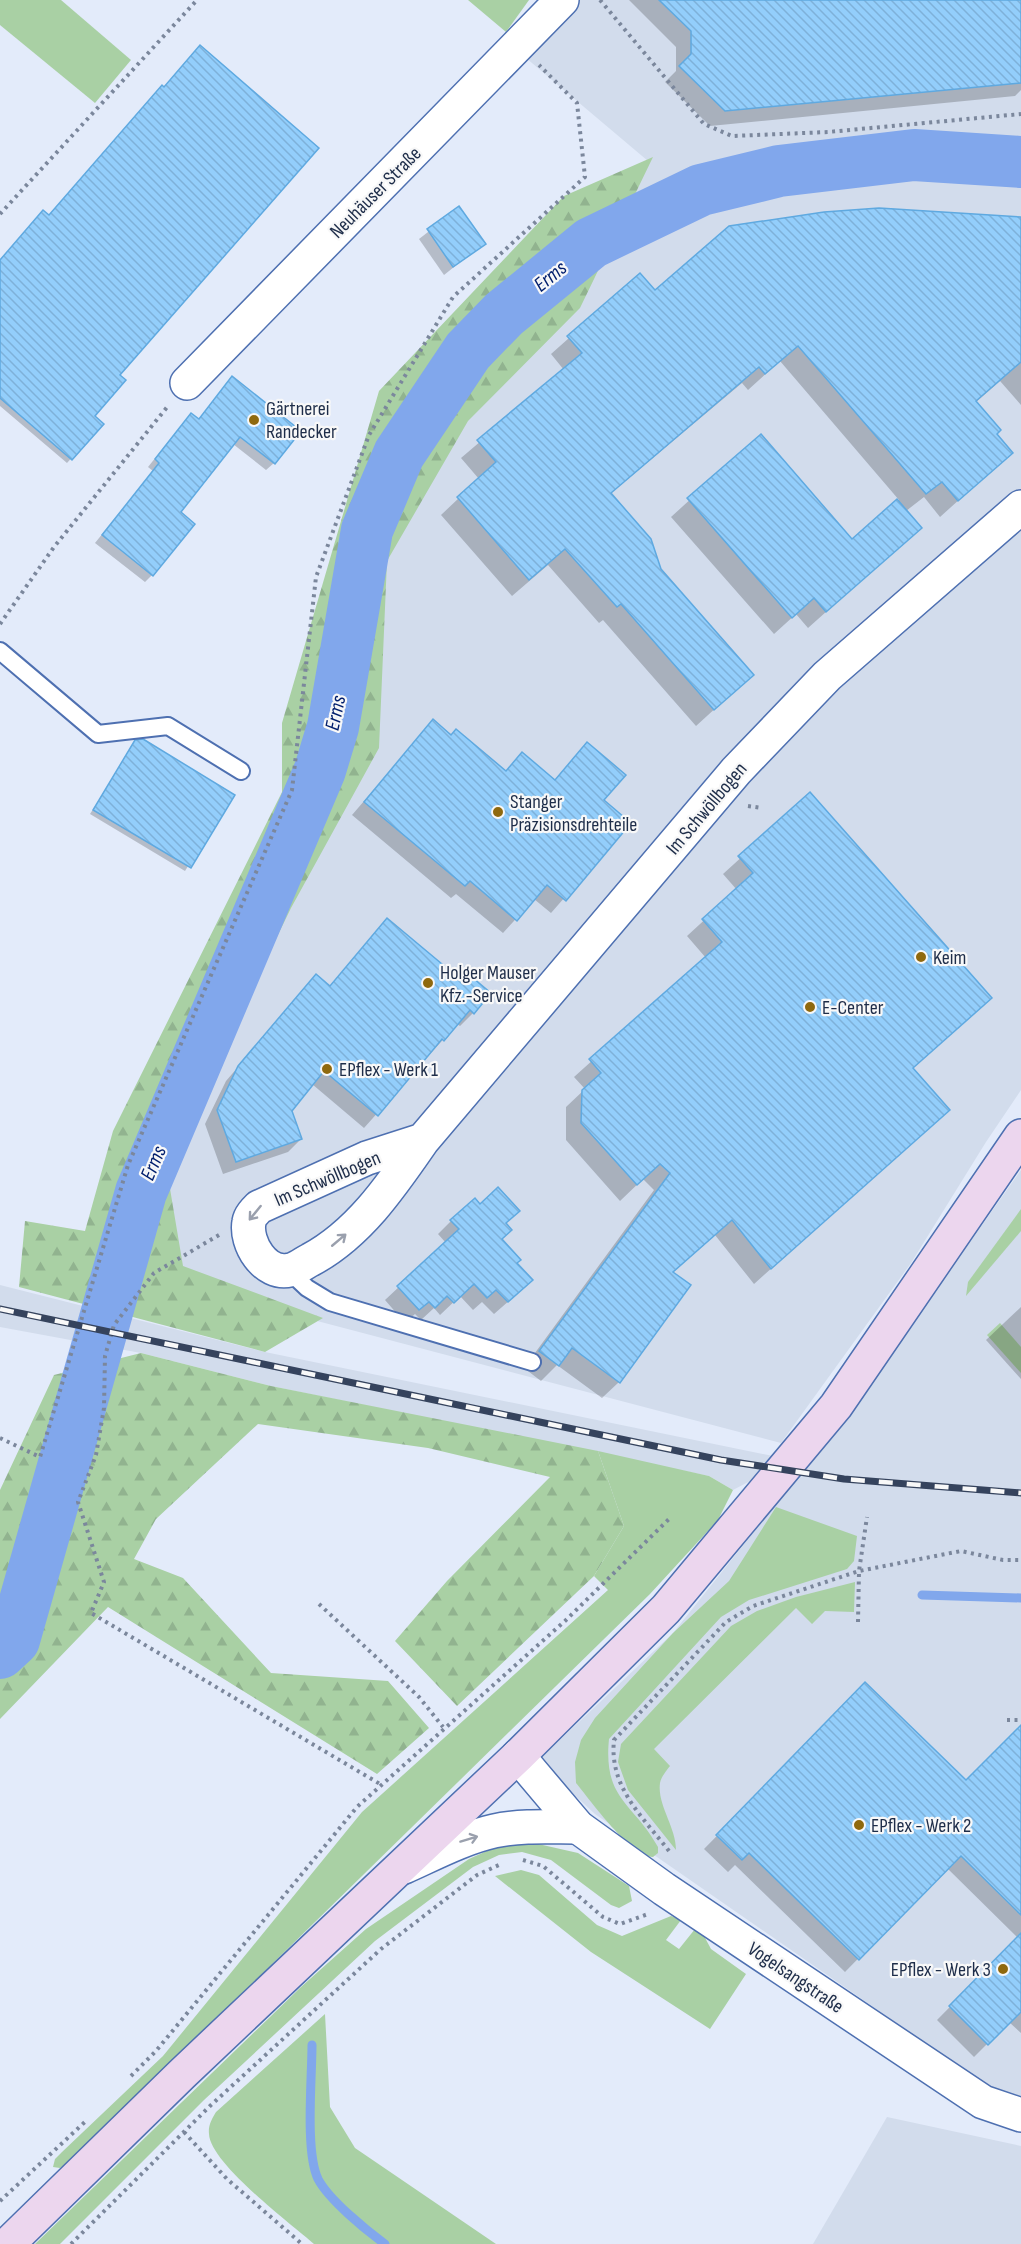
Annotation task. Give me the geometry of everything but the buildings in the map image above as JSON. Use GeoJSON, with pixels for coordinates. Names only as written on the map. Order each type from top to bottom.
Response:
{"type":"FeatureCollection","features":[{"type":"Feature","properties":{"kind":"street","name":"Neuhäuser Straße"},"geometry":{"type":"LineString","coordinates":[[187,383],[562,0]]}},
{"type":"Feature","properties":{"kind":"street","name":"Im Schwöllbogen"},"geometry":{"type":"LineString","coordinates":[[289,1271],[326,1252],[354,1228],[380,1199],[423,1140],[745,763],[827,676],[1021,507]]}},
{"type":"Feature","properties":{"kind":"street"},"geometry":{"type":"LineString","coordinates":[[8,2244],[518,1756],[666,1609],[836,1406],[1021,1136]]}},
{"type":"Feature","properties":{"kind":"street","name":"Im Schwöllbogen"},"geometry":{"type":"LineString","coordinates":[[249,1220],[259,1207],[367,1158],[423,1140]]}},
{"type":"Feature","properties":{"kind":"street"},"geometry":{"type":"LineString","coordinates":[[249,1220],[249,1239],[259,1258],[273,1269],[289,1271]]}},
{"type":"Feature","properties":{"kind":"street","name":"Vogelsangstraße"},"geometry":{"type":"LineString","coordinates":[[518,1756],[578,1827],[664,1889],[983,2102],[1021,2115]]}},
{"type":"Feature","properties":{"kind":"street"},"geometry":{"type":"LineString","coordinates":[[396,1871],[456,1843],[494,1831],[527,1826],[578,1827]]}},
{"type":"Feature","properties":{"kind":"lane"},"geometry":{"type":"LineString","coordinates":[[0,651],[98,734],[168,726],[241,771]]}},
{"type":"Feature","properties":{"kind":"lane"},"geometry":{"type":"LineString","coordinates":[[289,1271],[307,1288],[330,1302],[532,1362]]}},
{"type":"Feature","properties":{"kind":"path"},"geometry":{"type":"LineString","coordinates":[[0,214],[197,0]]}},
{"type":"Feature","properties":{"kind":"path"},"geometry":{"type":"LineString","coordinates":[[600,0],[704,124],[732,136],[828,132],[1021,114]]}},
{"type":"Feature","properties":{"kind":"path"},"geometry":{"type":"LineString","coordinates":[[0,1438],[40,1457],[128,1166],[292,790],[316,577],[369,435],[453,297],[585,177],[576,103],[518,44]]}},
{"type":"Feature","properties":{"kind":"path"},"geometry":{"type":"LineString","coordinates":[[0,624],[54,547],[187,383]]}},
{"type":"Feature","properties":{"kind":"path"},"geometry":{"type":"LineString","coordinates":[[249,1220],[154,1273],[114,1325],[105,1356],[104,1408],[96,1455],[78,1502],[104,1582],[91,1613],[380,1784]]}},
{"type":"Feature","properties":{"kind":"path"},"geometry":{"type":"LineString","coordinates":[[858,1622],[859,1572],[867,1517]]}},
{"type":"Feature","properties":{"kind":"path"},"geometry":{"type":"LineString","coordinates":[[125,2082],[156,2051],[357,1807],[442,1728],[565,1621],[669,1519]]}},
{"type":"Feature","properties":{"kind":"path"},"geometry":{"type":"LineString","coordinates":[[518,1859],[543,1866],[603,1917],[620,1924],[646,1916],[664,1889],[669,1852],[624,1792],[612,1761],[614,1740],[726,1622],[753,1606],[859,1572],[961,1551],[1003,1560],[1021,1560]]}},
{"type":"Feature","properties":{"kind":"path"},"geometry":{"type":"LineString","coordinates":[[319,1604],[419,1697],[442,1728]]}},
{"type":"Feature","properties":{"kind":"path"},"geometry":{"type":"LineString","coordinates":[[1007,1720],[1021,1720]]}},
{"type":"Feature","properties":{"kind":"path"},"geometry":{"type":"LineString","coordinates":[[72,2244],[210,2106],[381,1948],[477,1875],[510,1861]]}},
{"type":"Feature","properties":{"kind":"path"},"geometry":{"type":"LineString","coordinates":[[0,2201],[95,2113]]}},
{"type":"Feature","properties":{"kind":"path"},"geometry":{"type":"LineString","coordinates":[[184,2133],[227,2179],[302,2244]]}},
{"type":"Feature","properties":{"kind":"shaded area"},"geometry":{"type":"Polygon","coordinates":[[[562,0],[1021,0],[1021,1090],[911,1263],[781,1443],[302,1317],[178,1269],[161,1169],[383,564],[463,425],[648,161],[513,47],[562,0]]]}},
{"type":"Feature","properties":{"kind":"shaded area"},"geometry":{"type":"Polygon","coordinates":[[[1021,1170],[1021,2100],[993,2090],[595,1814],[542,1765],[542,1757],[673,1633],[849,1413],[1021,1170]]]}},
{"type":"Feature","properties":{"kind":"shaded area"},"geometry":{"type":"Polygon","coordinates":[[[0,1285],[265,1352],[773,1456],[752,1480],[733,1490],[709,1476],[271,1386],[141,1353],[0,1327],[0,1285]]]}},
{"type":"Feature","properties":{"kind":"shaded area"},"geometry":{"type":"Polygon","coordinates":[[[887,2117],[1021,2146],[1021,2244],[813,2244],[887,2117]]]}},
{"type":"Feature","properties":{"kind":"green space"},"geometry":{"type":"Polygon","coordinates":[[[0,0],[61,0],[131,60],[95,103],[0,25],[0,0]]]}},
{"type":"Feature","properties":{"kind":"green space"},"geometry":{"type":"Polygon","coordinates":[[[468,0],[529,0],[506,32],[468,0]]]}},
{"type":"Feature","properties":{"kind":"green space"},"geometry":{"type":"Polygon","coordinates":[[[653,157],[580,308],[468,421],[387,561],[379,748],[291,908],[166,1165],[183,1266],[323,1318],[265,1352],[19,1287],[25,1221],[85,1231],[113,1131],[282,792],[282,723],[379,391],[564,196],[653,157]]]}},
{"type":"Feature","properties":{"kind":"green space"},"geometry":{"type":"Polygon","coordinates":[[[1021,1209],[1021,1231],[966,1296],[968,1282],[1021,1209]]]}},
{"type":"Feature","properties":{"kind":"green space"},"geometry":{"type":"Polygon","coordinates":[[[1000,1323],[1021,1347],[1021,1373],[987,1335],[1000,1323]]]}},
{"type":"Feature","properties":{"kind":"green space"},"geometry":{"type":"Polygon","coordinates":[[[141,1353],[271,1386],[598,1451],[624,1526],[594,1576],[457,1706],[395,1641],[447,1581],[550,1477],[428,1448],[258,1424],[156,1519],[134,1559],[183,1578],[271,1673],[388,1681],[429,1728],[377,1774],[108,1607],[0,1719],[0,1490],[54,1375],[141,1353]]]}},
{"type":"Feature","properties":{"kind":"green space"},"geometry":{"type":"Polygon","coordinates":[[[598,1451],[709,1476],[733,1490],[718,1520],[650,1594],[73,2159],[60,2168],[53,2167],[55,2159],[163,2056],[362,1812],[608,1590],[594,1576],[624,1526],[598,1451]]]}},
{"type":"Feature","properties":{"kind":"green space"},"geometry":{"type":"Polygon","coordinates":[[[776,1507],[857,1536],[854,1561],[847,1569],[749,1600],[721,1617],[609,1739],[608,1759],[615,1788],[658,1847],[658,1853],[653,1857],[644,1854],[622,1838],[576,1783],[575,1762],[581,1740],[595,1718],[673,1633],[729,1581],[776,1507]]]}},
{"type":"Feature","properties":{"kind":"green space"},"geometry":{"type":"Polygon","coordinates":[[[855,1582],[854,1612],[825,1611],[812,1624],[796,1608],[654,1749],[670,1766],[661,1781],[660,1791],[676,1850],[628,1790],[618,1762],[621,1744],[731,1626],[757,1611],[796,1597],[855,1582]]]}},
{"type":"Feature","properties":{"kind":"green space"},"geometry":{"type":"Polygon","coordinates":[[[525,1841],[578,1853],[629,1886],[632,1901],[619,1908],[611,1905],[551,1860],[522,1852],[499,1855],[473,1867],[375,1941],[204,2100],[60,2244],[35,2244],[301,1987],[366,1929],[469,1859],[498,1846],[525,1841]]]}},
{"type":"Feature","properties":{"kind":"green space"},"geometry":{"type":"Polygon","coordinates":[[[521,1870],[539,1875],[597,1925],[622,1936],[671,1916],[681,1920],[666,1940],[679,1949],[695,1929],[703,1934],[711,1949],[746,1974],[710,2029],[591,1952],[495,1876],[521,1870]]]}},
{"type":"Feature","properties":{"kind":"green space"},"geometry":{"type":"Polygon","coordinates":[[[325,2014],[330,2107],[355,2148],[496,2244],[314,2244],[253,2192],[223,2161],[213,2146],[209,2134],[216,2112],[325,2014]]]}},
{"type":"Feature","properties":{"kind":"waterway","name":"Erms"},"geometry":{"type":"LineString","coordinates":[[0,1653],[14,1640],[141,1192],[320,770],[333,727],[367,530],[399,454],[468,351],[504,314],[591,243],[701,190],[779,171],[914,155],[1021,162]]}},
{"type":"Feature","properties":{"kind":"waterway"},"geometry":{"type":"LineString","coordinates":[[922,1595],[1021,1598]]}},
{"type":"Feature","properties":{"kind":"waterway"},"geometry":{"type":"LineString","coordinates":[[312,2045],[310,2133],[314,2167],[318,2179],[339,2205],[385,2244]]}},
{"type":"Feature","properties":{"kind":"railway"},"geometry":{"type":"LineString","coordinates":[[0,1309],[721,1460],[844,1479],[1021,1493]]}},
{"type":"Feature","properties":{"kind":"place","name":"Gärtnerei Randecker"},"geometry":{"type":"Point","coordinates":[254,420]}},
{"type":"Feature","properties":{"kind":"place","name":"Stanger Präzisionsdrehteile"},"geometry":{"type":"Point","coordinates":[498,812]}},
{"type":"Feature","properties":{"kind":"place","name":"Keim"},"geometry":{"type":"Point","coordinates":[921,957]}},
{"type":"Feature","properties":{"kind":"place","name":"Holger Mauser Kfz.-Service"},"geometry":{"type":"Point","coordinates":[428,983]}},
{"type":"Feature","properties":{"kind":"place","name":"E-Center"},"geometry":{"type":"Point","coordinates":[810,1007]}},
{"type":"Feature","properties":{"kind":"place","name":"EPflex - Werk 1"},"geometry":{"type":"Point","coordinates":[327,1069]}},
{"type":"Feature","properties":{"kind":"place","name":"EPflex - Werk 2"},"geometry":{"type":"Point","coordinates":[859,1825]}},
{"type":"Feature","properties":{"kind":"place","name":"EPflex - Werk 3"},"geometry":{"type":"Point","coordinates":[1003,1969]}}]}
